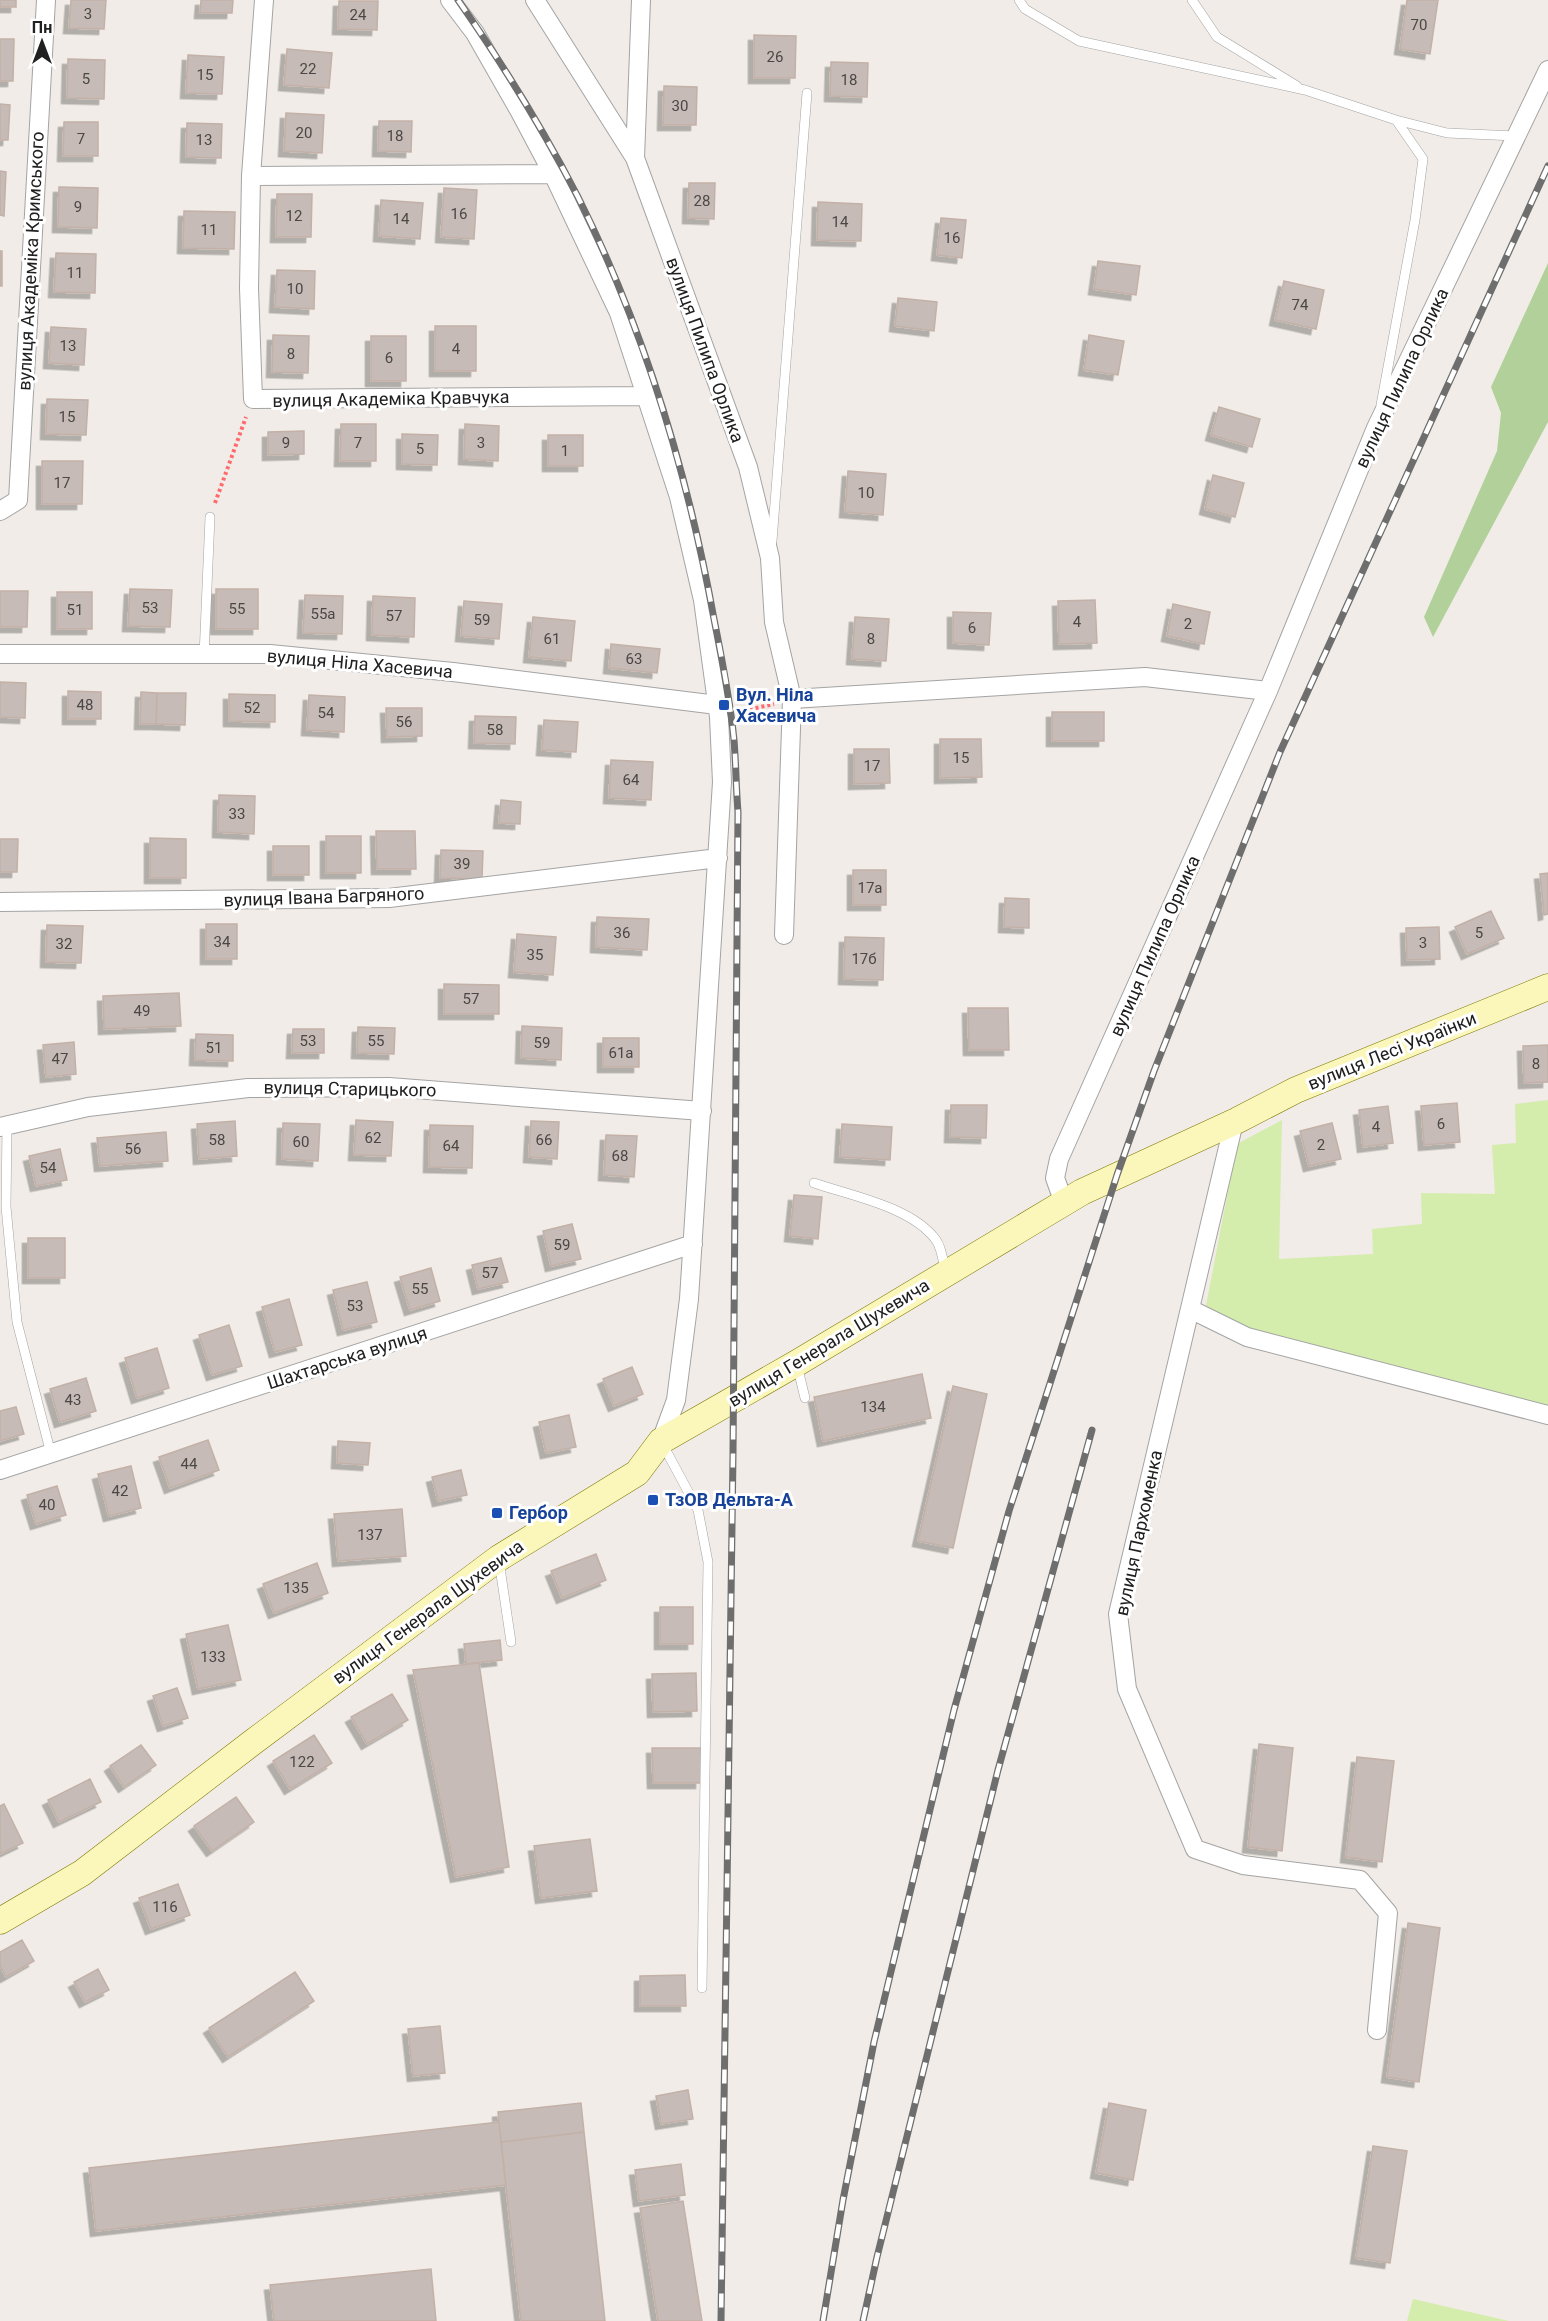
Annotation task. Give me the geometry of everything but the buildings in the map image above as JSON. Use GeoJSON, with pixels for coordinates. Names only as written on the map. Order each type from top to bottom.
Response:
{"type":"FeatureCollection","features":[{"type":"Feature","properties":{"kind":"street","name":"вулиця Академіка Кримського"},"geometry":{"type":"LineString","coordinates":[[0,511],[18,500],[46,0]]}},
{"type":"Feature","properties":{"kind":"street","name":"вулиця Академіка Кравчука"},"geometry":{"type":"LineString","coordinates":[[264,0],[251,176],[249,288],[253,399],[646,396]]}},
{"type":"Feature","properties":{"kind":"street"},"geometry":{"type":"LineString","coordinates":[[450,0],[475,33],[553,174],[619,314],[679,496],[703,600],[718,711],[722,782],[693,1244],[676,1400],[661,1441]]}},
{"type":"Feature","properties":{"kind":"street"},"geometry":{"type":"LineString","coordinates":[[535,0],[635,158]]}},
{"type":"Feature","properties":{"kind":"street","name":"вулиця Пилипа Орлика"},"geometry":{"type":"LineString","coordinates":[[641,0],[635,158],[748,467],[770,558],[774,622],[792,699],[784,935]]}},
{"type":"Feature","properties":{"kind":"street","name":"вулиця Пилипа Орлика"},"geometry":{"type":"LineString","coordinates":[[1073,1197],[1055,1178],[1059,1159],[1268,691],[1376,428],[1548,70]]}},
{"type":"Feature","properties":{"kind":"street"},"geometry":{"type":"LineString","coordinates":[[251,176],[553,174]]}},
{"type":"Feature","properties":{"kind":"street","name":"вулиця Ніла Хасевича"},"geometry":{"type":"LineString","coordinates":[[0,654],[282,655],[453,672],[718,711]]}},
{"type":"Feature","properties":{"kind":"street"},"geometry":{"type":"LineString","coordinates":[[792,699],[1145,677],[1268,691]]}},
{"type":"Feature","properties":{"kind":"street","name":"вулиця Івана Багряного"},"geometry":{"type":"LineString","coordinates":[[0,902],[389,898],[718,858]]}},
{"type":"Feature","properties":{"kind":"street","name":"вулиця Лесі Українки"},"geometry":{"type":"LineString","coordinates":[[1073,1197],[1236,1121],[1296,1090],[1548,987]]}},
{"type":"Feature","properties":{"kind":"street","name":"вулиця Старицького"},"geometry":{"type":"LineString","coordinates":[[4,1126],[88,1107],[248,1088],[389,1087],[702,1110]]}},
{"type":"Feature","properties":{"kind":"street","name":"вулиця Пархоменка"},"geometry":{"type":"LineString","coordinates":[[1236,1121],[1118,1614],[1127,1689],[1195,1849],[1243,1865],[1360,1880],[1388,1913],[1377,2030]]}},
{"type":"Feature","properties":{"kind":"street","name":"вулиця Генерала Шухевича"},"geometry":{"type":"LineString","coordinates":[[0,1922],[82,1873],[262,1734],[499,1558],[638,1473],[661,1441],[797,1363],[1073,1197]]}},
{"type":"Feature","properties":{"kind":"street","name":"Шахтарська вулиця"},"geometry":{"type":"LineString","coordinates":[[0,1470],[693,1244]]}},
{"type":"Feature","properties":{"kind":"street"},"geometry":{"type":"LineString","coordinates":[[1190,1309],[1247,1337],[1548,1415]]}},
{"type":"Feature","properties":{"kind":"lane"},"geometry":{"type":"LineString","coordinates":[[1019,0],[1025,9],[1079,40],[1305,90],[1395,120],[1447,133],[1516,136]]}},
{"type":"Feature","properties":{"kind":"lane"},"geometry":{"type":"LineString","coordinates":[[1192,0],[1217,37],[1305,90]]}},
{"type":"Feature","properties":{"kind":"lane"},"geometry":{"type":"LineString","coordinates":[[770,558],[807,93]]}},
{"type":"Feature","properties":{"kind":"lane"},"geometry":{"type":"LineString","coordinates":[[1376,428],[1415,220],[1423,159],[1395,120]]}},
{"type":"Feature","properties":{"kind":"lane"},"geometry":{"type":"LineString","coordinates":[[204,656],[210,517]]}},
{"type":"Feature","properties":{"kind":"lane"},"geometry":{"type":"LineString","coordinates":[[4,1126],[6,1207],[17,1322],[51,1454]]}},
{"type":"Feature","properties":{"kind":"lane"},"geometry":{"type":"LineString","coordinates":[[814,1183],[902,1213],[925,1228],[938,1242],[946,1273]]}},
{"type":"Feature","properties":{"kind":"lane"},"geometry":{"type":"LineString","coordinates":[[797,1363],[805,1398]]}},
{"type":"Feature","properties":{"kind":"lane"},"geometry":{"type":"LineString","coordinates":[[661,1441],[698,1510],[708,1562],[702,1988]]}},
{"type":"Feature","properties":{"kind":"lane"},"geometry":{"type":"LineString","coordinates":[[499,1558],[511,1642]]}},
{"type":"Feature","properties":{"kind":"path"},"geometry":{"type":"LineString","coordinates":[[210,517],[253,399]]}},
{"type":"Feature","properties":{"kind":"path"},"geometry":{"type":"LineString","coordinates":[[718,711],[792,699]]}},
{"type":"Feature","properties":{"kind":"green space"},"geometry":{"type":"Polygon","coordinates":[[[1548,263],[1548,422],[1433,637],[1424,617],[1497,451],[1501,413],[1491,387],[1548,263]]]}},
{"type":"Feature","properties":{"kind":"green space"},"geometry":{"type":"Polygon","coordinates":[[[1548,1100],[1548,1415],[1204,1316],[1237,1144],[1282,1120],[1279,1259],[1373,1254],[1372,1229],[1422,1224],[1421,1193],[1495,1194],[1492,1145],[1516,1143],[1515,1104],[1548,1100]]]}},
{"type":"Feature","properties":{"kind":"green space"},"geometry":{"type":"Polygon","coordinates":[[[1413,2299],[1509,2321],[1407,2321],[1413,2299]]]}},
{"type":"Feature","properties":{"kind":"railway"},"geometry":{"type":"LineString","coordinates":[[458,0],[536,121],[578,197],[602,247],[643,351],[677,457],[691,511],[720,649],[735,749],[738,812],[733,1454],[721,2321]]}},
{"type":"Feature","properties":{"kind":"railway"},"geometry":{"type":"LineString","coordinates":[[823,2321],[843,2200],[874,2042],[954,1710],[1009,1511],[1117,1175],[1154,1071],[1280,752],[1548,166]]}},
{"type":"Feature","properties":{"kind":"railway"},"geometry":{"type":"LineString","coordinates":[[863,2321],[998,1770],[1092,1430]]}},
{"type":"Feature","properties":{"kind":"place","name":"Вул. Ніла Хасевича"},"geometry":{"type":"Point","coordinates":[724,705]}},
{"type":"Feature","properties":{"kind":"place","name":"ТзОВ Дельта-А"},"geometry":{"type":"Point","coordinates":[653,1500]}},
{"type":"Feature","properties":{"kind":"place","name":"Гербор"},"geometry":{"type":"Point","coordinates":[497,1513]}}]}
